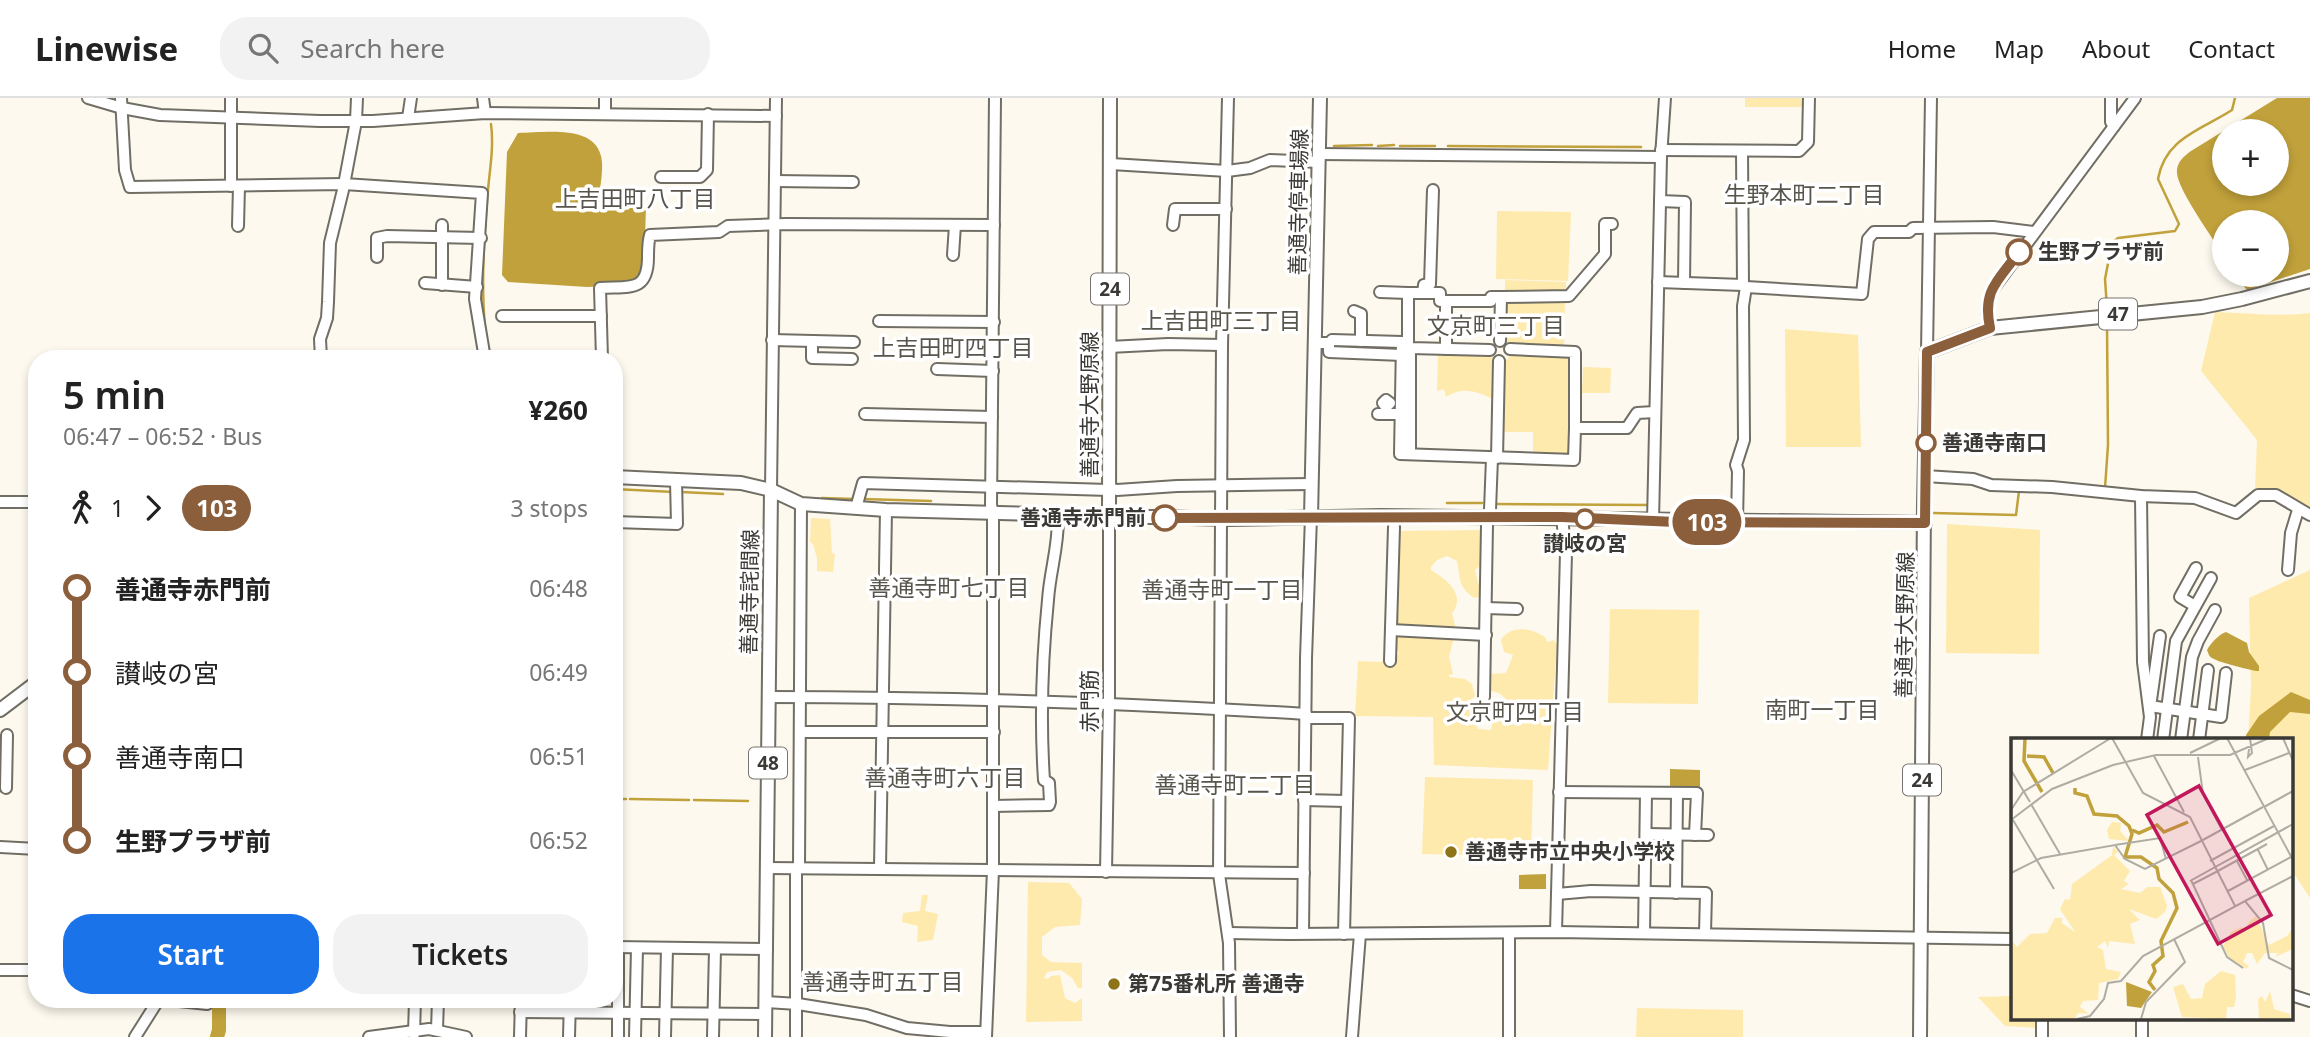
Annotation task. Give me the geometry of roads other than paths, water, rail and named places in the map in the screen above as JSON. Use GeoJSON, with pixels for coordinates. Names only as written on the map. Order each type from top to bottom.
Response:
{"type":"FeatureCollection","features":[{"type":"Feature","properties":{"kind":"main road","name":"善通寺大野原線"},"geometry":{"type":"LineString","coordinates":[[1110,98],[1109,516],[1221,519],[1562,517],[1737,522],[1925,523],[1920,1037]]}},
{"type":"Feature","properties":{"kind":"main road","name":"善通寺停車場線"},"geometry":{"type":"LineString","coordinates":[[1311,517],[1320,98]]}},
{"type":"Feature","properties":{"kind":"main road","name":"47"},"geometry":{"type":"LineString","coordinates":[[1927,352],[1990,328],[2202,307],[2310,281]]}},
{"type":"Feature","properties":{"kind":"main road"},"geometry":{"type":"LineString","coordinates":[[1925,523],[1927,352]]}},
{"type":"Feature","properties":{"kind":"main road"},"geometry":{"type":"LineString","coordinates":[[623,479],[676,488],[741,483],[771,490],[801,504],[886,510],[1109,516]]}},
{"type":"Feature","properties":{"kind":"main road","name":"善通寺詫間線"},"geometry":{"type":"LineString","coordinates":[[765,1037],[771,490]]}},
{"type":"Feature","properties":{"kind":"main road"},"geometry":{"type":"LineString","coordinates":[[0,710],[28,689]]}},
{"type":"Feature","properties":{"kind":"street"},"geometry":{"type":"LineString","coordinates":[[88,98],[121,103],[160,115],[232,118],[356,121],[485,113],[776,116]]}},
{"type":"Feature","properties":{"kind":"street"},"geometry":{"type":"LineString","coordinates":[[231,98],[238,226]]}},
{"type":"Feature","properties":{"kind":"street"},"geometry":{"type":"LineString","coordinates":[[321,350],[320,339],[327,318],[330,243],[356,121],[357,98]]}},
{"type":"Feature","properties":{"kind":"street"},"geometry":{"type":"LineString","coordinates":[[408,118],[411,98]]}},
{"type":"Feature","properties":{"kind":"street"},"geometry":{"type":"LineString","coordinates":[[483,98],[485,113]]}},
{"type":"Feature","properties":{"kind":"street"},"geometry":{"type":"LineString","coordinates":[[605,98],[605,113]]}},
{"type":"Feature","properties":{"kind":"street"},"geometry":{"type":"LineString","coordinates":[[771,490],[776,98]]}},
{"type":"Feature","properties":{"kind":"street"},"geometry":{"type":"LineString","coordinates":[[520,1012],[714,1014],[796,1004],[866,1015],[907,1028],[986,1034],[994,733],[993,513],[990,505],[995,98]]}},
{"type":"Feature","properties":{"kind":"street"},"geometry":{"type":"LineString","coordinates":[[1228,98],[1222,345],[1219,874],[1229,938],[1230,1037]]}},
{"type":"Feature","properties":{"kind":"street"},"geometry":{"type":"LineString","coordinates":[[1653,520],[1661,154],[1665,98]]}},
{"type":"Feature","properties":{"kind":"street"},"geometry":{"type":"LineString","coordinates":[[1111,164],[1227,171],[1250,168],[1270,159],[1799,151],[1808,142],[1809,98]]}},
{"type":"Feature","properties":{"kind":"street"},"geometry":{"type":"LineString","coordinates":[[1927,352],[1931,98]]}},
{"type":"Feature","properties":{"kind":"street"},"geometry":{"type":"LineString","coordinates":[[2111,98],[2111,122],[2114,126]]}},
{"type":"Feature","properties":{"kind":"street"},"geometry":{"type":"LineString","coordinates":[[1990,328],[1987,310],[1990,293],[2135,98]]}},
{"type":"Feature","properties":{"kind":"street"},"geometry":{"type":"LineString","coordinates":[[121,103],[125,170],[130,187],[344,184],[482,193],[475,299],[484,350]]}},
{"type":"Feature","properties":{"kind":"street"},"geometry":{"type":"LineString","coordinates":[[661,177],[700,177],[707,170],[708,114]]}},
{"type":"Feature","properties":{"kind":"street"},"geometry":{"type":"LineString","coordinates":[[1737,522],[1736,465],[1744,440],[1742,150]]}},
{"type":"Feature","properties":{"kind":"street"},"geometry":{"type":"LineString","coordinates":[[775,181],[853,183]]}},
{"type":"Feature","properties":{"kind":"street"},"geometry":{"type":"LineString","coordinates":[[1423,293],[1424,285],[1430,285],[1433,190]]}},
{"type":"Feature","properties":{"kind":"street"},"geometry":{"type":"LineString","coordinates":[[1660,201],[1685,202],[1684,283]]}},
{"type":"Feature","properties":{"kind":"street"},"geometry":{"type":"LineString","coordinates":[[1173,225],[1175,209],[1226,209]]}},
{"type":"Feature","properties":{"kind":"street"},"geometry":{"type":"LineString","coordinates":[[405,223],[405,236]]}},
{"type":"Feature","properties":{"kind":"street"},"geometry":{"type":"LineString","coordinates":[[1380,292],[1440,293],[1440,301],[1569,296],[1605,254],[1605,224],[1612,224]]}},
{"type":"Feature","properties":{"kind":"street"},"geometry":{"type":"LineString","coordinates":[[953,255],[955,225]]}},
{"type":"Feature","properties":{"kind":"street"},"geometry":{"type":"LineString","coordinates":[[602,350],[600,288],[635,286],[643,282],[648,270],[650,235],[719,232],[729,226],[995,225]]}},
{"type":"Feature","properties":{"kind":"street"},"geometry":{"type":"LineString","coordinates":[[1658,282],[1862,294],[1868,239],[1874,232],[1909,232],[1913,228],[1993,227],[2034,232]]}},
{"type":"Feature","properties":{"kind":"street"},"geometry":{"type":"LineString","coordinates":[[377,257],[377,239],[387,236],[442,231],[481,238]]}},
{"type":"Feature","properties":{"kind":"street"},"geometry":{"type":"LineString","coordinates":[[442,231],[443,285]]}},
{"type":"Feature","properties":{"kind":"street"},"geometry":{"type":"LineString","coordinates":[[425,284],[477,287]]}},
{"type":"Feature","properties":{"kind":"street"},"geometry":{"type":"LineString","coordinates":[[1408,293],[1405,348],[1393,406],[1400,454],[1574,460],[1575,352],[1510,349]]}},
{"type":"Feature","properties":{"kind":"street"},"geometry":{"type":"LineString","coordinates":[[1500,341],[1501,297]]}},
{"type":"Feature","properties":{"kind":"street"},"geometry":{"type":"LineString","coordinates":[[1446,301],[1446,349]]}},
{"type":"Feature","properties":{"kind":"street"},"geometry":{"type":"LineString","coordinates":[[1354,311],[1361,314],[1361,341]]}},
{"type":"Feature","properties":{"kind":"street"},"geometry":{"type":"LineString","coordinates":[[502,316],[601,316]]}},
{"type":"Feature","properties":{"kind":"street"},"geometry":{"type":"LineString","coordinates":[[879,320],[994,321]]}},
{"type":"Feature","properties":{"kind":"street"},"geometry":{"type":"LineString","coordinates":[[1332,340],[1377,341],[1405,348],[1490,350]]}},
{"type":"Feature","properties":{"kind":"street"},"geometry":{"type":"LineString","coordinates":[[1377,341],[1377,354]]}},
{"type":"Feature","properties":{"kind":"street"},"geometry":{"type":"LineString","coordinates":[[772,343],[854,342]]}},
{"type":"Feature","properties":{"kind":"street"},"geometry":{"type":"LineString","coordinates":[[772,343],[815,347],[812,358],[852,359]]}},
{"type":"Feature","properties":{"kind":"street"},"geometry":{"type":"LineString","coordinates":[[1315,343],[1329,343],[1329,352],[1377,354],[1405,348]]}},
{"type":"Feature","properties":{"kind":"street"},"geometry":{"type":"LineString","coordinates":[[1109,347],[1222,345]]}},
{"type":"Feature","properties":{"kind":"street"},"geometry":{"type":"LineString","coordinates":[[1490,510],[1500,361]]}},
{"type":"Feature","properties":{"kind":"street"},"geometry":{"type":"LineString","coordinates":[[937,369],[993,371]]}},
{"type":"Feature","properties":{"kind":"street"},"geometry":{"type":"LineString","coordinates":[[1575,428],[1627,428],[1637,413],[1655,412]]}},
{"type":"Feature","properties":{"kind":"street"},"geometry":{"type":"LineString","coordinates":[[865,414],[992,417]]}},
{"type":"Feature","properties":{"kind":"street"},"geometry":{"type":"LineString","coordinates":[[1925,476],[1973,479],[1990,485],[2195,498],[2236,513],[2258,495],[2276,495],[2310,515]]}},
{"type":"Feature","properties":{"kind":"street"},"geometry":{"type":"LineString","coordinates":[[856,508],[863,483],[1117,490],[1177,486],[1312,484]]}},
{"type":"Feature","properties":{"kind":"street"},"geometry":{"type":"LineString","coordinates":[[623,522],[677,524],[676,488]]}},
{"type":"Feature","properties":{"kind":"street"},"geometry":{"type":"LineString","coordinates":[[2141,496],[2143,662],[2150,710]]}},
{"type":"Feature","properties":{"kind":"street"},"geometry":{"type":"LineString","coordinates":[[0,502],[28,502]]}},
{"type":"Feature","properties":{"kind":"street"},"geometry":{"type":"LineString","coordinates":[[796,1037],[801,504]]}},
{"type":"Feature","properties":{"kind":"street"},"geometry":{"type":"LineString","coordinates":[[880,868],[886,510]]}},
{"type":"Feature","properties":{"kind":"street"},"geometry":{"type":"LineString","coordinates":[[2288,570],[2291,533],[2298,510]]}},
{"type":"Feature","properties":{"kind":"street"},"geometry":{"type":"LineString","coordinates":[[993,806],[1049,805],[1049,783],[1044,780],[1041,702],[1044,686],[1043,650],[1048,595],[1059,532],[1058,514]]}},
{"type":"Feature","properties":{"kind":"street","name":"赤門筋"},"geometry":{"type":"LineString","coordinates":[[1106,872],[1116,706],[1109,516]]}},
{"type":"Feature","properties":{"kind":"street"},"geometry":{"type":"LineString","coordinates":[[1303,933],[1311,517]]}},
{"type":"Feature","properties":{"kind":"street"},"geometry":{"type":"LineString","coordinates":[[1556,932],[1566,553],[1562,517]]}},
{"type":"Feature","properties":{"kind":"street"},"geometry":{"type":"LineString","coordinates":[[1485,697],[1487,525]]}},
{"type":"Feature","properties":{"kind":"street"},"geometry":{"type":"LineString","coordinates":[[1390,661],[1394,527]]}},
{"type":"Feature","properties":{"kind":"street"},"geometry":{"type":"LineString","coordinates":[[2195,606],[2180,597],[2196,568]]}},
{"type":"Feature","properties":{"kind":"street"},"geometry":{"type":"LineString","coordinates":[[2163,738],[2179,637],[2211,578]]}},
{"type":"Feature","properties":{"kind":"street"},"geometry":{"type":"LineString","coordinates":[[1486,608],[1517,609]]}},
{"type":"Feature","properties":{"kind":"street"},"geometry":{"type":"LineString","coordinates":[[2182,738],[2192,657],[2215,610]]}},
{"type":"Feature","properties":{"kind":"street"},"geometry":{"type":"LineString","coordinates":[[1391,630],[1486,635]]}},
{"type":"Feature","properties":{"kind":"street"},"geometry":{"type":"LineString","coordinates":[[2143,635],[2198,641]]}},
{"type":"Feature","properties":{"kind":"street"},"geometry":{"type":"LineString","coordinates":[[2147,738],[2160,636]]}},
{"type":"Feature","properties":{"kind":"street"},"geometry":{"type":"LineString","coordinates":[[2199,738],[2208,670]]}},
{"type":"Feature","properties":{"kind":"street"},"geometry":{"type":"LineString","coordinates":[[2150,710],[2168,708],[2221,717],[2226,678],[2206,682],[2189,680]]}},
{"type":"Feature","properties":{"kind":"street"},"geometry":{"type":"LineString","coordinates":[[768,697],[883,697],[1041,702],[1219,709],[1349,718],[1344,934]]}},
{"type":"Feature","properties":{"kind":"street"},"geometry":{"type":"LineString","coordinates":[[800,732],[994,733]]}},
{"type":"Feature","properties":{"kind":"street"},"geometry":{"type":"LineString","coordinates":[[6,788],[3,771],[9,735]]}},
{"type":"Feature","properties":{"kind":"street"},"geometry":{"type":"LineString","coordinates":[[1559,792],[1697,793],[1695,835]]}},
{"type":"Feature","properties":{"kind":"street"},"geometry":{"type":"LineString","coordinates":[[1644,933],[1646,793]]}},
{"type":"Feature","properties":{"kind":"street"},"geometry":{"type":"LineString","coordinates":[[1675,893],[1677,793]]}},
{"type":"Feature","properties":{"kind":"street"},"geometry":{"type":"LineString","coordinates":[[1304,800],[1346,802]]}},
{"type":"Feature","properties":{"kind":"street"},"geometry":{"type":"LineString","coordinates":[[1646,834],[1708,835]]}},
{"type":"Feature","properties":{"kind":"street"},"geometry":{"type":"LineString","coordinates":[[0,847],[28,849]]}},
{"type":"Feature","properties":{"kind":"street"},"geometry":{"type":"LineString","coordinates":[[767,868],[1304,873]]}},
{"type":"Feature","properties":{"kind":"street"},"geometry":{"type":"LineString","coordinates":[[1557,894],[1591,891],[1706,893],[1706,933]]}},
{"type":"Feature","properties":{"kind":"street"},"geometry":{"type":"LineString","coordinates":[[1229,938],[1303,933],[1556,932],[2011,939]]}},
{"type":"Feature","properties":{"kind":"street"},"geometry":{"type":"LineString","coordinates":[[1509,933],[1509,1037]]}},
{"type":"Feature","properties":{"kind":"street"},"geometry":{"type":"LineString","coordinates":[[1352,1037],[1360,934]]}},
{"type":"Feature","properties":{"kind":"street"},"geometry":{"type":"LineString","coordinates":[[623,947],[767,949]]}},
{"type":"Feature","properties":{"kind":"street"},"geometry":{"type":"LineString","coordinates":[[635,1037],[637,948]]}},
{"type":"Feature","properties":{"kind":"street"},"geometry":{"type":"LineString","coordinates":[[665,1037],[667,948]]}},
{"type":"Feature","properties":{"kind":"street"},"geometry":{"type":"LineString","coordinates":[[713,1037],[715,949]]}},
{"type":"Feature","properties":{"kind":"street"},"geometry":{"type":"LineString","coordinates":[[0,970],[28,970]]}},
{"type":"Feature","properties":{"kind":"street"},"geometry":{"type":"LineString","coordinates":[[2292,995],[2310,1001]]}},
{"type":"Feature","properties":{"kind":"street"},"geometry":{"type":"LineString","coordinates":[[135,1037],[154,1008]]}},
{"type":"Feature","properties":{"kind":"street"},"geometry":{"type":"LineString","coordinates":[[414,1033],[415,1008]]}},
{"type":"Feature","properties":{"kind":"street"},"geometry":{"type":"LineString","coordinates":[[437,1030],[438,1008]]}},
{"type":"Feature","properties":{"kind":"street"},"geometry":{"type":"LineString","coordinates":[[520,1008],[520,1037]]}},
{"type":"Feature","properties":{"kind":"street"},"geometry":{"type":"LineString","coordinates":[[569,1037],[570,1008]]}},
{"type":"Feature","properties":{"kind":"street"},"geometry":{"type":"LineString","coordinates":[[618,1008],[618,1037]]}},
{"type":"Feature","properties":{"kind":"street"},"geometry":{"type":"LineString","coordinates":[[369,1037],[437,1030],[466,1037]]}},
{"type":"Feature","properties":{"kind":"waterway"},"geometry":{"type":"LineString","coordinates":[[2107,308],[2105,279],[2112,243],[2118,238],[2175,231],[2179,224],[2158,179],[2162,165],[2176,144],[2232,110],[2235,98]]}},
{"type":"Feature","properties":{"kind":"waterway"},"geometry":{"type":"LineString","coordinates":[[485,328],[483,259],[492,149],[491,124]]}},
{"type":"Feature","properties":{"kind":"waterway"},"geometry":{"type":"LineString","coordinates":[[1334,146],[1372,145]]}},
{"type":"Feature","properties":{"kind":"waterway"},"geometry":{"type":"LineString","coordinates":[[1378,146],[1394,145]]}},
{"type":"Feature","properties":{"kind":"waterway"},"geometry":{"type":"LineString","coordinates":[[1400,146],[1435,146]]}},
{"type":"Feature","properties":{"kind":"waterway"},"geometry":{"type":"LineString","coordinates":[[1448,146],[1641,147]]}},
{"type":"Feature","properties":{"kind":"waterway"},"geometry":{"type":"LineString","coordinates":[[2105,488],[2108,445],[2107,324]]}},
{"type":"Feature","properties":{"kind":"waterway"},"geometry":{"type":"LineString","coordinates":[[623,489],[674,492]]}},
{"type":"Feature","properties":{"kind":"waterway"},"geometry":{"type":"LineString","coordinates":[[1933,513],[2016,515],[2019,491]]}},
{"type":"Feature","properties":{"kind":"waterway"},"geometry":{"type":"LineString","coordinates":[[681,492],[723,494]]}},
{"type":"Feature","properties":{"kind":"waterway"},"geometry":{"type":"LineString","coordinates":[[822,498],[855,499]]}},
{"type":"Feature","properties":{"kind":"waterway"},"geometry":{"type":"LineString","coordinates":[[862,499],[931,501]]}},
{"type":"Feature","properties":{"kind":"waterway"},"geometry":{"type":"LineString","coordinates":[[1447,503],[1482,503]]}},
{"type":"Feature","properties":{"kind":"waterway"},"geometry":{"type":"LineString","coordinates":[[1495,504],[1648,505]]}},
{"type":"Feature","properties":{"kind":"waterway"},"geometry":{"type":"LineString","coordinates":[[630,799],[689,800]]}},
{"type":"Feature","properties":{"kind":"waterway"},"geometry":{"type":"LineString","coordinates":[[694,800],[748,801]]}},
{"type":"Feature","properties":{"kind":"waterway"},"geometry":{"type":"LineString","coordinates":[[217,1037],[219,1008]]}},
{"type":"Feature","properties":{"kind":"place","name":"生野プラザ前"},"geometry":{"type":"Point","coordinates":[2019,252]}},
{"type":"Feature","properties":{"kind":"place","name":"善通寺南口"},"geometry":{"type":"Point","coordinates":[1926,443]}},
{"type":"Feature","properties":{"kind":"place","name":"善通寺赤門前"},"geometry":{"type":"Point","coordinates":[1165,518]}},
{"type":"Feature","properties":{"kind":"place","name":"讃岐の宮"},"geometry":{"type":"Point","coordinates":[1585,519]}},
{"type":"Feature","properties":{"kind":"place","name":"善通寺市立中央小学校"},"geometry":{"type":"Point","coordinates":[1451,852]}},
{"type":"Feature","properties":{"kind":"place","name":"第75番札所 善通寺"},"geometry":{"type":"Point","coordinates":[1114,984]}},
{"type":"Feature","properties":{"kind":"district","name":"生野本町二丁目"},"geometry":{"type":"Point","coordinates":[1804,195]}},
{"type":"Feature","properties":{"kind":"district","name":"上吉田町八丁目"},"geometry":{"type":"Point","coordinates":[635,199]}},
{"type":"Feature","properties":{"kind":"district","name":"上吉田町三丁目"},"geometry":{"type":"Point","coordinates":[1221,321]}},
{"type":"Feature","properties":{"kind":"district","name":"文京町三丁目"},"geometry":{"type":"Point","coordinates":[1496,326]}},
{"type":"Feature","properties":{"kind":"district","name":"上吉田町四丁目"},"geometry":{"type":"Point","coordinates":[953,348]}},
{"type":"Feature","properties":{"kind":"district","name":"善通寺町七丁目"},"geometry":{"type":"Point","coordinates":[949,588]}},
{"type":"Feature","properties":{"kind":"district","name":"善通寺町一丁目"},"geometry":{"type":"Point","coordinates":[1222,590]}},
{"type":"Feature","properties":{"kind":"district","name":"南町一丁目"},"geometry":{"type":"Point","coordinates":[1822,710]}},
{"type":"Feature","properties":{"kind":"district","name":"文京町四丁目"},"geometry":{"type":"Point","coordinates":[1515,712]}},
{"type":"Feature","properties":{"kind":"district","name":"善通寺町六丁目"},"geometry":{"type":"Point","coordinates":[945,778]}},
{"type":"Feature","properties":{"kind":"district","name":"善通寺町二丁目"},"geometry":{"type":"Point","coordinates":[1235,785]}},
{"type":"Feature","properties":{"kind":"district","name":"善通寺町五丁目"},"geometry":{"type":"Point","coordinates":[883,982]}}]}
